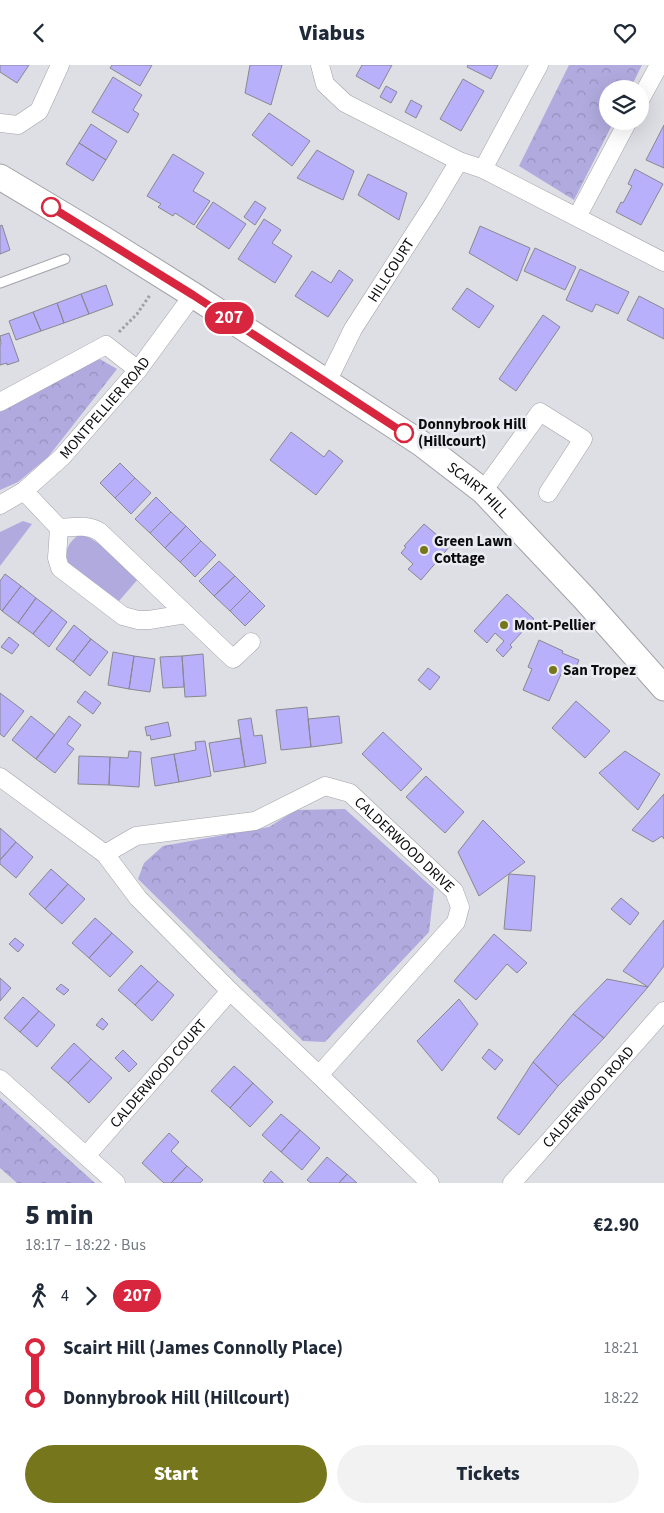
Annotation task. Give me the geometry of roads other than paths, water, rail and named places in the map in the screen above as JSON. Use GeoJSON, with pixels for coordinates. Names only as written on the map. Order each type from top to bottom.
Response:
{"type":"FeatureCollection","features":[{"type":"Feature","properties":{"kind":"street"},"geometry":{"type":"LineString","coordinates":[[0,123],[18,125],[39,111],[60,65]]}},
{"type":"Feature","properties":{"kind":"street"},"geometry":{"type":"LineString","coordinates":[[320,65],[325,84],[344,103],[458,161],[484,169],[664,262]]}},
{"type":"Feature","properties":{"kind":"street"},"geometry":{"type":"LineString","coordinates":[[484,169],[539,65]]}},
{"type":"Feature","properties":{"kind":"street"},"geometry":{"type":"LineString","coordinates":[[649,83],[659,65]]}},
{"type":"Feature","properties":{"kind":"street"},"geometry":{"type":"LineString","coordinates":[[577,217],[623,130]]}},
{"type":"Feature","properties":{"kind":"street","name":"HILLCOURT"},"geometry":{"type":"LineString","coordinates":[[327,382],[353,329],[434,203],[458,161]]}},
{"type":"Feature","properties":{"kind":"street","name":"SCAIRT HILL"},"geometry":{"type":"LineString","coordinates":[[0,177],[162,275],[422,444],[483,491],[584,598],[664,688]]}},
{"type":"Feature","properties":{"kind":"street","name":"MONTPELLIER ROAD"},"geometry":{"type":"LineString","coordinates":[[0,505],[24,491],[62,457],[138,370],[193,295]]}},
{"type":"Feature","properties":{"kind":"street"},"geometry":{"type":"LineString","coordinates":[[0,402],[106,345],[138,370]]}},
{"type":"Feature","properties":{"kind":"street"},"geometry":{"type":"LineString","coordinates":[[483,491],[540,412],[583,439],[548,493]]}},
{"type":"Feature","properties":{"kind":"street"},"geometry":{"type":"LineString","coordinates":[[24,491],[59,529],[57,558],[60,568],[123,616],[138,620],[149,620],[186,615]]}},
{"type":"Feature","properties":{"kind":"street"},"geometry":{"type":"LineString","coordinates":[[59,529],[83,526],[92,527],[100,532],[233,659],[251,642]]}},
{"type":"Feature","properties":{"kind":"street"},"geometry":{"type":"LineString","coordinates":[[0,777],[105,854],[138,898],[230,991],[430,1183]]}},
{"type":"Feature","properties":{"kind":"street","name":"CALDERWOOD DRIVE"},"geometry":{"type":"LineString","coordinates":[[105,854],[136,836],[254,821],[325,786],[350,793],[454,891],[460,907],[456,922],[319,1075]]}},
{"type":"Feature","properties":{"kind":"street","name":"CALDERWOOD COURT"},"geometry":{"type":"LineString","coordinates":[[86,1155],[230,991]]}},
{"type":"Feature","properties":{"kind":"street","name":"CALDERWOOD ROAD"},"geometry":{"type":"LineString","coordinates":[[512,1183],[664,1011]]}},
{"type":"Feature","properties":{"kind":"street"},"geometry":{"type":"LineString","coordinates":[[0,1079],[116,1183]]}},
{"type":"Feature","properties":{"kind":"lane"},"geometry":{"type":"LineString","coordinates":[[0,283],[65,259]]}},
{"type":"Feature","properties":{"kind":"place","name":"Donnybrook Hill (Hillcourt)"},"geometry":{"type":"Point","coordinates":[404,433]}},
{"type":"Feature","properties":{"kind":"place","name":"Green Lawn Cottage"},"geometry":{"type":"Point","coordinates":[424,550]}},
{"type":"Feature","properties":{"kind":"place","name":"Mont-Pellier"},"geometry":{"type":"Point","coordinates":[504,625]}},
{"type":"Feature","properties":{"kind":"place","name":"San Tropez"},"geometry":{"type":"Point","coordinates":[553,670]}}]}
